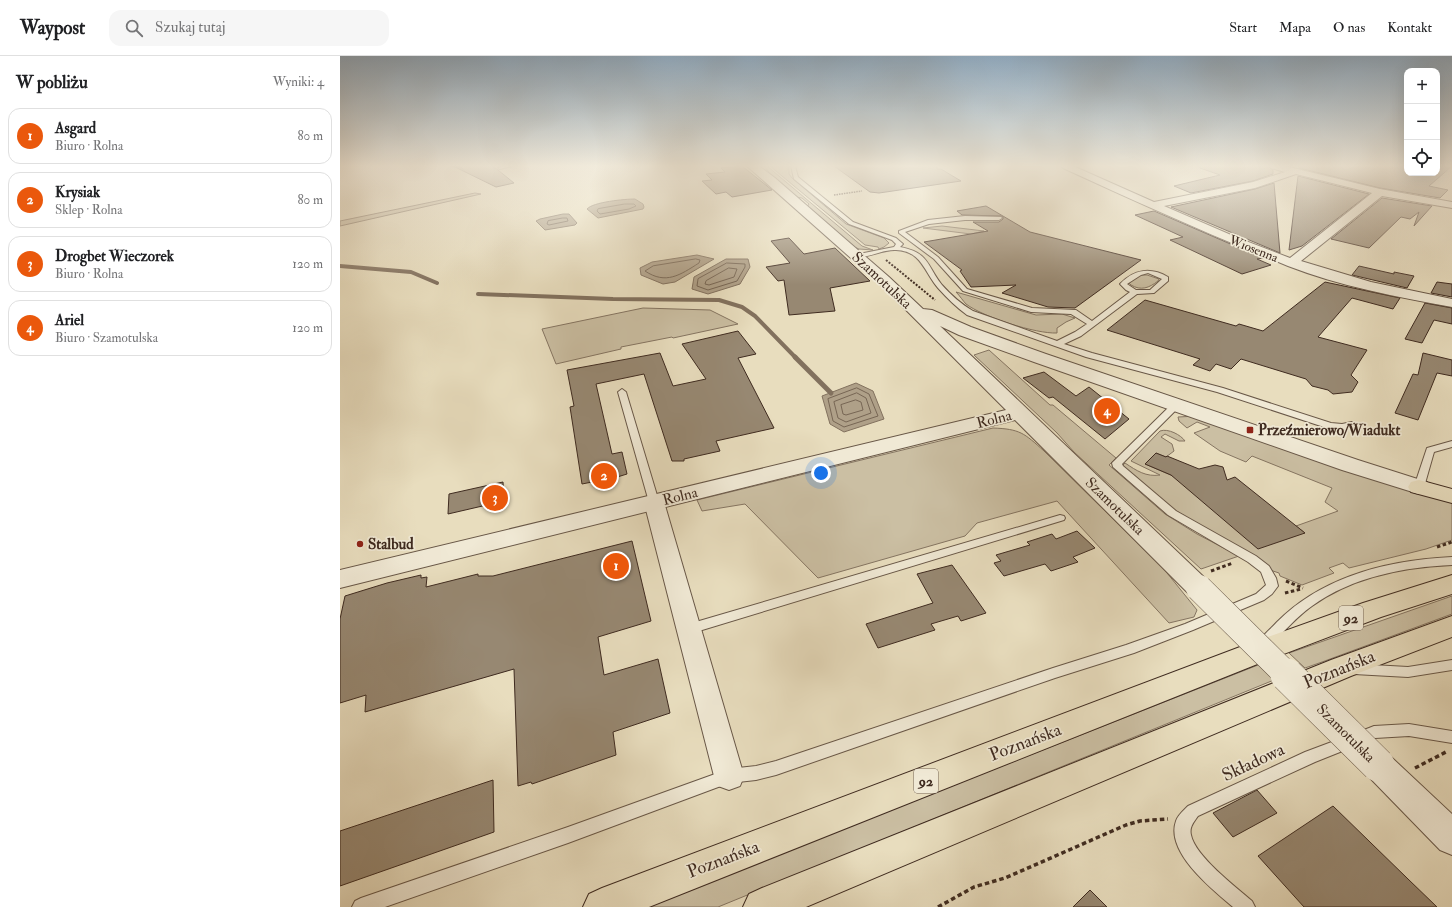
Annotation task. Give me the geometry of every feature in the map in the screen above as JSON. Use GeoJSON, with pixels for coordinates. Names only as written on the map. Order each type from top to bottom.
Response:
{"type":"FeatureCollection","features":[{"type":"Feature","properties":{"kind":"main road"},"geometry":{"type":"LineString","coordinates":[[1419,487],[1452,496]]}},
{"type":"Feature","properties":{"kind":"main road","name":"Poznańska"},"geometry":{"type":"LineString","coordinates":[[602,907],[1250,655],[1372,610],[1452,584]]}},
{"type":"Feature","properties":{"kind":"main road","name":"Poznańska"},"geometry":{"type":"LineString","coordinates":[[762,907],[1341,668],[1452,626]]}},
{"type":"Feature","properties":{"kind":"street","name":"Szamotulska"},"geometry":{"type":"LineString","coordinates":[[800,206],[903,299],[1020,413],[1203,580],[1378,765],[1452,838]]}},
{"type":"Feature","properties":{"kind":"street","name":"Wiosenna"},"geometry":{"type":"LineString","coordinates":[[1155,206],[1244,245],[1291,263],[1344,279],[1452,303]]}},
{"type":"Feature","properties":{"kind":"street"},"geometry":{"type":"LineString","coordinates":[[1291,263],[1363,206]]}},
{"type":"Feature","properties":{"kind":"street"},"geometry":{"type":"LineString","coordinates":[[903,299],[932,317],[965,331],[1350,465],[1419,487]]}},
{"type":"Feature","properties":{"kind":"street","name":"Rolna"},"geometry":{"type":"LineString","coordinates":[[340,579],[1020,413]]}},
{"type":"Feature","properties":{"kind":"street"},"geometry":{"type":"LineString","coordinates":[[654,502],[729,776]]}},
{"type":"Feature","properties":{"kind":"lane"},"geometry":{"type":"LineString","coordinates":[[830,206],[851,223],[894,239],[900,244],[896,248]]}},
{"type":"Feature","properties":{"kind":"lane"},"geometry":{"type":"LineString","coordinates":[[999,218],[965,218],[928,222],[901,232],[936,258],[966,290],[1031,310],[1073,312],[1092,324]]}},
{"type":"Feature","properties":{"kind":"lane"},"geometry":{"type":"LineString","coordinates":[[856,256],[896,248],[910,251],[919,255],[939,285],[958,305],[970,313],[1090,355],[1220,390],[1330,426],[1342,427],[1352,425]]}},
{"type":"Feature","properties":{"kind":"lane"},"geometry":{"type":"LineString","coordinates":[[1057,344],[1078,334],[1135,292],[1152,292],[1165,281],[1166,278],[1158,273],[1145,271],[1136,273],[1123,284],[1128,289],[1135,292]]}},
{"type":"Feature","properties":{"kind":"lane"},"geometry":{"type":"LineString","coordinates":[[622,392],[654,502]]}},
{"type":"Feature","properties":{"kind":"lane"},"geometry":{"type":"LineString","coordinates":[[361,907],[568,835],[729,776],[756,773],[776,768],[1060,670],[1129,648],[1189,627],[1260,597],[1268,592],[1272,586],[1265,569],[1239,551],[1172,513],[1118,467],[1117,463],[1176,405]]}},
{"type":"Feature","properties":{"kind":"lane"},"geometry":{"type":"LineString","coordinates":[[1419,487],[1430,450],[1452,444]]}},
{"type":"Feature","properties":{"kind":"lane"},"geometry":{"type":"LineString","coordinates":[[689,629],[1060,518]]}},
{"type":"Feature","properties":{"kind":"lane"},"geometry":{"type":"LineString","coordinates":[[1250,655],[1262,646],[1305,604],[1329,589],[1385,571],[1434,562],[1452,561]]}},
{"type":"Feature","properties":{"kind":"lane"},"geometry":{"type":"LineString","coordinates":[[1341,668],[1408,672],[1452,665]]}},
{"type":"Feature","properties":{"kind":"lane","name":"Składowa"},"geometry":{"type":"LineString","coordinates":[[1183,821],[1187,815],[1193,811],[1310,757],[1374,732],[1409,730],[1452,737]]}},
{"type":"Feature","properties":{"kind":"lane"},"geometry":{"type":"LineString","coordinates":[[1183,821],[1181,830],[1192,856],[1208,873],[1246,907]]}},
{"type":"Feature","properties":{"kind":"path"},"geometry":{"type":"LineString","coordinates":[[1203,580],[1235,562]]}},
{"type":"Feature","properties":{"kind":"path"},"geometry":{"type":"LineString","coordinates":[[1414,769],[1452,749]]}},
{"type":"Feature","properties":{"kind":"path"},"geometry":{"type":"LineString","coordinates":[[938,907],[974,887],[1005,878],[1126,825],[1140,821],[1166,819],[1183,821]]}},
{"type":"Feature","properties":{"kind":"shaded area"},"geometry":{"type":"Polygon","coordinates":[[[414,206],[429,206],[340,226],[340,221],[414,206]]]}},
{"type":"Feature","properties":{"kind":"shaded area"},"geometry":{"type":"Polygon","coordinates":[[[814,206],[862,246],[873,250],[859,249],[852,246],[807,207],[814,206]]]}},
{"type":"Feature","properties":{"kind":"shaded area"},"geometry":{"type":"Polygon","coordinates":[[[818,206],[825,206],[846,224],[884,238],[889,243],[879,249],[878,247],[865,245],[818,206]]]}},
{"type":"Feature","properties":{"kind":"shaded area"},"geometry":{"type":"Polygon","coordinates":[[[942,226],[984,231],[971,234],[923,228],[942,226]]]}},
{"type":"Feature","properties":{"kind":"shaded area"},"geometry":{"type":"Polygon","coordinates":[[[1139,275],[1147,275],[1159,279],[1148,287],[1138,288],[1129,283],[1139,275]]]}},
{"type":"Feature","properties":{"kind":"shaded area"},"geometry":{"type":"Polygon","coordinates":[[[956,292],[1036,315],[1062,314],[1075,318],[1057,328],[1057,333],[1036,331],[1010,324],[984,314],[966,304],[956,292]]]}},
{"type":"Feature","properties":{"kind":"shaded area"},"geometry":{"type":"Polygon","coordinates":[[[643,308],[710,310],[738,324],[621,347],[621,349],[556,364],[542,329],[643,308]]]}},
{"type":"Feature","properties":{"kind":"shaded area"},"geometry":{"type":"Polygon","coordinates":[[[989,350],[1050,405],[1053,405],[1116,458],[1109,465],[1165,514],[1197,534],[1239,556],[1201,569],[1074,452],[1057,433],[974,355],[989,350]]]}},
{"type":"Feature","properties":{"kind":"shaded area"},"geometry":{"type":"Polygon","coordinates":[[[1197,416],[1452,501],[1452,540],[1426,549],[1349,568],[1343,563],[1329,568],[1334,573],[1302,585],[1280,576],[1279,573],[1273,571],[1259,560],[1173,509],[1122,466],[1125,463],[1146,474],[1160,475],[1131,461],[1160,431],[1167,430],[1177,434],[1185,441],[1179,441],[1165,434],[1161,437],[1172,444],[1174,451],[1166,457],[1156,453],[1145,464],[1305,533],[1296,526],[1338,511],[1325,502],[1332,488],[1252,456],[1246,462],[1220,451],[1194,433],[1210,427],[1197,422],[1187,428],[1179,421],[1178,417],[1197,416]]]}},
{"type":"Feature","properties":{"kind":"shaded area"},"geometry":{"type":"Polygon","coordinates":[[[993,428],[1010,429],[1021,433],[1044,451],[1163,568],[1197,610],[1194,617],[1169,623],[1057,501],[977,523],[965,536],[818,578],[745,504],[702,511],[697,500],[993,428]]]}},
{"type":"Feature","properties":{"kind":"shaded area"},"geometry":{"type":"Polygon","coordinates":[[[1452,596],[1452,614],[1305,668],[1289,653],[1452,596]]]}},
{"type":"Feature","properties":{"kind":"shaded area"},"geometry":{"type":"Polygon","coordinates":[[[1258,665],[1274,680],[718,907],[645,907],[1258,665]]]}},
{"type":"Feature","properties":{"kind":"water"},"geometry":{"type":"Polygon","coordinates":[[[593,206],[644,206],[644,207],[643,209],[598,218],[587,209],[593,206]]]}},
{"type":"Feature","properties":{"kind":"water"},"geometry":{"type":"Polygon","coordinates":[[[569,214],[577,223],[575,225],[545,230],[536,221],[540,219],[569,214]]]}},
{"type":"Feature","properties":{"kind":"water"},"geometry":{"type":"Polygon","coordinates":[[[697,255],[714,259],[675,282],[663,284],[641,275],[640,268],[652,262],[697,255]]]}},
{"type":"Feature","properties":{"kind":"water"},"geometry":{"type":"Polygon","coordinates":[[[726,259],[748,259],[750,267],[740,284],[708,294],[692,289],[694,277],[726,259]]]}},
{"type":"Feature","properties":{"kind":"water"},"geometry":{"type":"Polygon","coordinates":[[[856,383],[873,391],[884,419],[844,432],[830,424],[822,396],[856,383]]]}},
{"type":"Feature","properties":{"kind":"building"},"geometry":{"type":"Polygon","coordinates":[[[986,206],[1030,232],[1141,260],[1075,308],[1048,307],[1002,293],[1016,285],[971,287],[960,271],[962,270],[924,242],[988,231],[973,222],[999,222],[1003,219],[1003,217],[962,215],[957,211],[986,206]]]}},
{"type":"Feature","properties":{"kind":"building"},"geometry":{"type":"Polygon","coordinates":[[[1177,206],[1276,206],[1280,253],[1171,207],[1177,206]]]}},
{"type":"Feature","properties":{"kind":"building"},"geometry":{"type":"Polygon","coordinates":[[[1294,206],[1354,206],[1302,246],[1289,250],[1294,206]]]}},
{"type":"Feature","properties":{"kind":"building"},"geometry":{"type":"Polygon","coordinates":[[[1372,206],[1432,206],[1414,226],[1419,212],[1410,219],[1401,217],[1369,248],[1331,239],[1372,206]]]}},
{"type":"Feature","properties":{"kind":"building"},"geometry":{"type":"Polygon","coordinates":[[[1154,211],[1263,258],[1257,259],[1271,265],[1242,274],[1170,240],[1183,237],[1135,215],[1154,211]]]}},
{"type":"Feature","properties":{"kind":"building"},"geometry":{"type":"Polygon","coordinates":[[[789,238],[804,254],[835,248],[870,281],[830,288],[835,311],[789,315],[784,280],[778,281],[766,267],[790,263],[771,241],[789,238]]]}},
{"type":"Feature","properties":{"kind":"building"},"geometry":{"type":"Polygon","coordinates":[[[1359,266],[1394,274],[1394,272],[1414,276],[1407,288],[1352,275],[1359,266]]]}},
{"type":"Feature","properties":{"kind":"building"},"geometry":{"type":"Polygon","coordinates":[[[1325,282],[1400,298],[1393,309],[1352,298],[1318,337],[1367,350],[1351,375],[1358,382],[1352,392],[1333,394],[1328,390],[1312,386],[1306,379],[1241,359],[1231,369],[1216,364],[1210,371],[1193,365],[1200,359],[1107,330],[1145,300],[1236,326],[1239,324],[1263,331],[1325,282]]]}},
{"type":"Feature","properties":{"kind":"building"},"geometry":{"type":"Polygon","coordinates":[[[1437,282],[1452,284],[1452,297],[1431,293],[1437,282]]]}},
{"type":"Feature","properties":{"kind":"building"},"geometry":{"type":"Polygon","coordinates":[[[1425,303],[1452,308],[1452,324],[1434,320],[1422,343],[1405,339],[1425,303]]]}},
{"type":"Feature","properties":{"kind":"building"},"geometry":{"type":"Polygon","coordinates":[[[738,331],[756,354],[738,358],[774,428],[716,441],[720,451],[684,459],[684,461],[672,461],[644,374],[596,384],[612,454],[622,452],[627,474],[601,482],[597,481],[582,484],[570,407],[574,406],[567,370],[660,353],[673,386],[706,379],[682,344],[738,331]]]}},
{"type":"Feature","properties":{"kind":"building"},"geometry":{"type":"Polygon","coordinates":[[[1423,353],[1452,360],[1452,376],[1437,373],[1418,420],[1395,413],[1413,374],[1418,375],[1423,353]]]}},
{"type":"Feature","properties":{"kind":"building"},"geometry":{"type":"Polygon","coordinates":[[[1044,372],[1076,396],[1089,387],[1129,419],[1105,439],[1053,397],[1049,398],[1023,378],[1044,372]]]}},
{"type":"Feature","properties":{"kind":"building"},"geometry":{"type":"Polygon","coordinates":[[[1156,453],[1199,469],[1215,465],[1223,467],[1227,480],[1235,477],[1305,533],[1258,549],[1171,475],[1145,464],[1156,453]]]}},
{"type":"Feature","properties":{"kind":"building"},"geometry":{"type":"Polygon","coordinates":[[[503,482],[504,501],[448,514],[449,494],[503,482]]]}},
{"type":"Feature","properties":{"kind":"building"},"geometry":{"type":"Polygon","coordinates":[[[1077,531],[1095,548],[1073,557],[1078,562],[1051,571],[1045,564],[1004,576],[994,563],[1001,561],[996,555],[1030,545],[1027,542],[1052,534],[1056,539],[1077,531]]]}},
{"type":"Feature","properties":{"kind":"building"},"geometry":{"type":"Polygon","coordinates":[[[632,541],[651,621],[598,637],[604,675],[658,659],[670,713],[613,732],[616,755],[532,784],[531,782],[518,786],[514,669],[365,712],[366,695],[340,703],[340,619],[345,596],[387,583],[421,575],[421,578],[427,577],[426,587],[478,574],[478,576],[493,576],[632,541]]]}},
{"type":"Feature","properties":{"kind":"building"},"geometry":{"type":"Polygon","coordinates":[[[952,565],[986,613],[961,621],[958,616],[931,624],[935,630],[878,648],[866,624],[933,603],[917,574],[952,565]]]}},
{"type":"Feature","properties":{"kind":"building"},"geometry":{"type":"Polygon","coordinates":[[[493,780],[494,832],[340,886],[340,831],[493,780]]]}},
{"type":"Feature","properties":{"kind":"building"},"geometry":{"type":"Polygon","coordinates":[[[1257,790],[1277,813],[1233,837],[1213,813],[1257,790]]]}},
{"type":"Feature","properties":{"kind":"building"},"geometry":{"type":"Polygon","coordinates":[[[1333,806],[1437,907],[1304,907],[1258,856],[1333,806]]]}},
{"type":"Feature","properties":{"kind":"building"},"geometry":{"type":"Polygon","coordinates":[[[1090,890],[1107,907],[1073,907],[1090,890]]]}},
{"type":"Feature","properties":{"kind":"waterway"},"geometry":{"type":"LineString","coordinates":[[340,266],[411,272],[437,283]]}},
{"type":"Feature","properties":{"kind":"waterway"},"geometry":{"type":"LineString","coordinates":[[478,294],[613,299],[719,300],[742,307],[755,316],[796,358]]}},
{"type":"Feature","properties":{"kind":"waterway"},"geometry":{"type":"LineString","coordinates":[[796,358],[831,393]]}},
{"type":"Feature","properties":{"kind":"place","name":"Ariel"},"geometry":{"type":"Point","coordinates":[1107,411]}},
{"type":"Feature","properties":{"kind":"place","name":"Przeźmierowo/Wiadukt"},"geometry":{"type":"Point","coordinates":[1250,430]}},
{"type":"Feature","properties":{"kind":"place","name":"Krysiak"},"geometry":{"type":"Point","coordinates":[604,476]}},
{"type":"Feature","properties":{"kind":"place","name":"Drogbet Wieczorek"},"geometry":{"type":"Point","coordinates":[495,498]}},
{"type":"Feature","properties":{"kind":"place","name":"Stalbud"},"geometry":{"type":"Point","coordinates":[360,544]}},
{"type":"Feature","properties":{"kind":"place","name":"Asgard"},"geometry":{"type":"Point","coordinates":[616,566]}}]}
